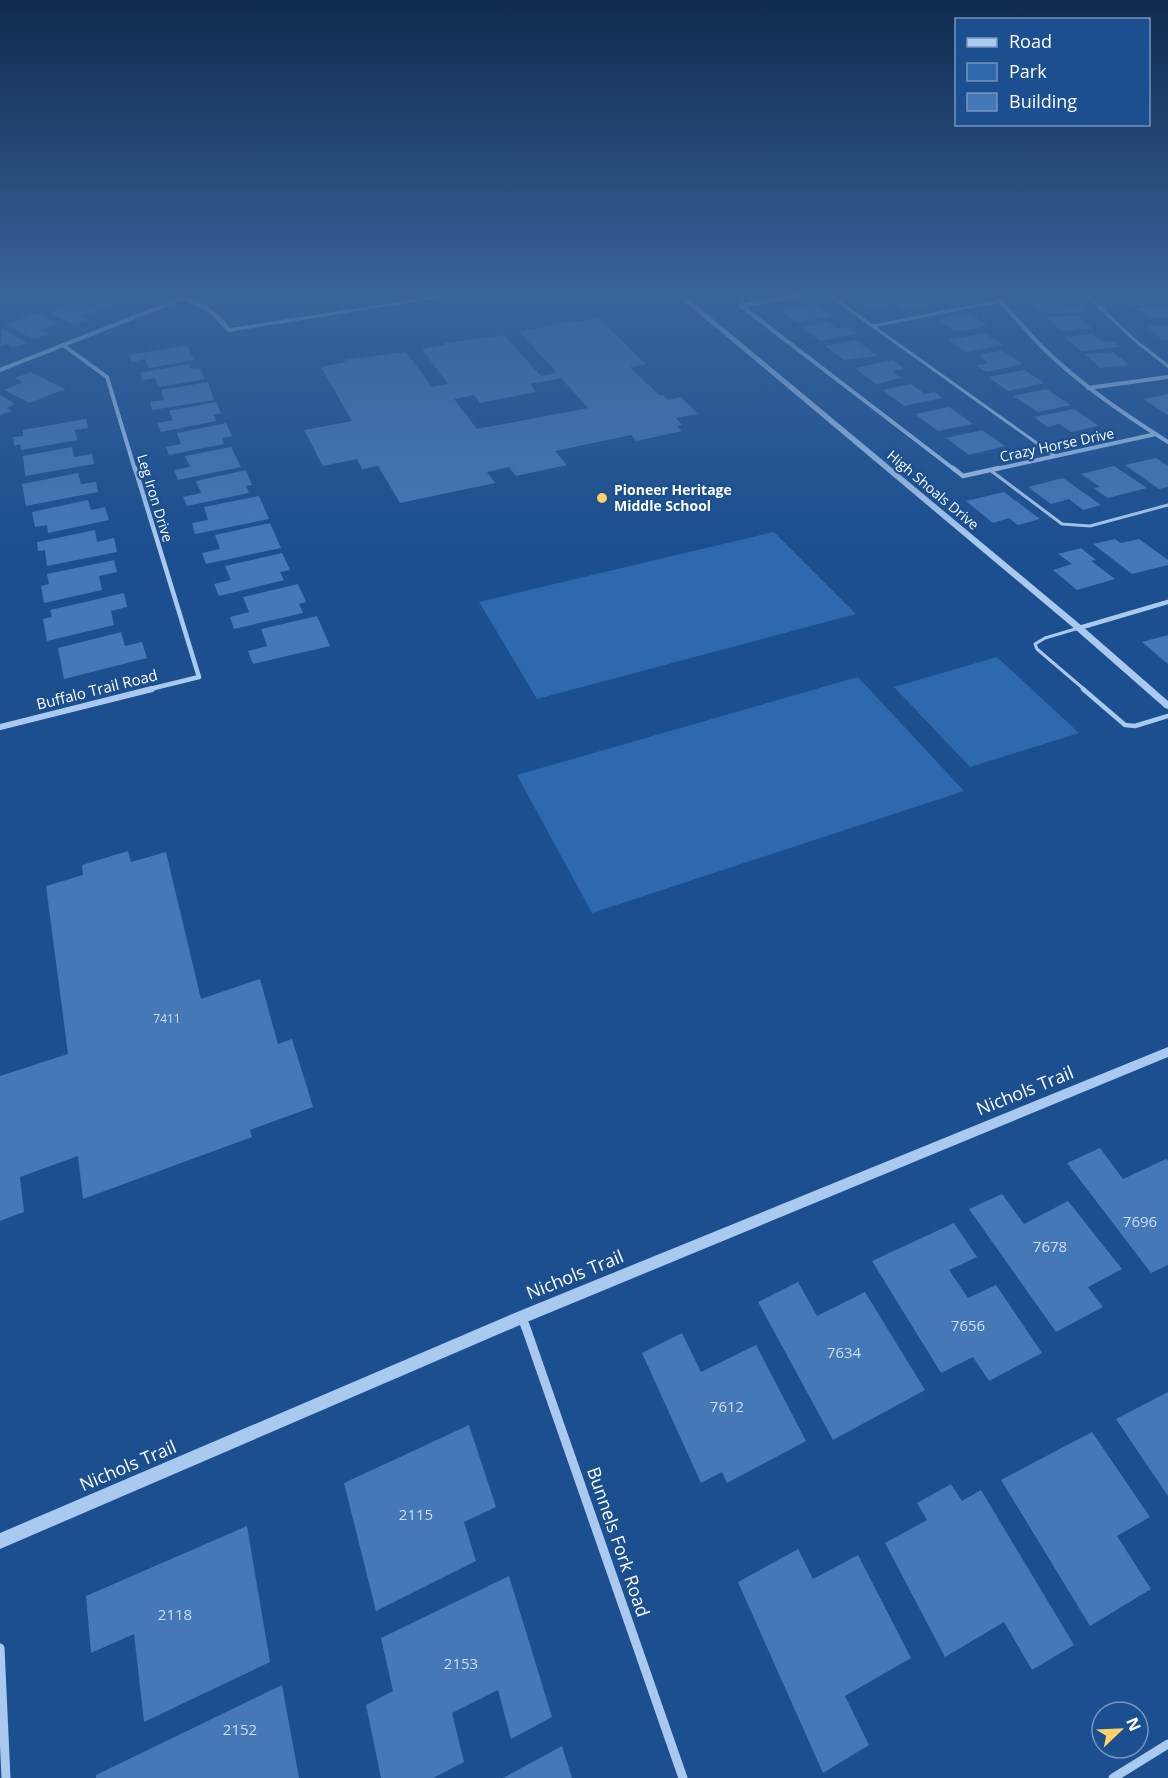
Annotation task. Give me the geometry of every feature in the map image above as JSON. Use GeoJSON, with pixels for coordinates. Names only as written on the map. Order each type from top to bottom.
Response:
{"type":"FeatureCollection","features":[{"type":"Feature","properties":{"kind":"street","name":"Leg Iron Drive"},"geometry":{"type":"LineString","coordinates":[[107,378],[200,678]]}},
{"type":"Feature","properties":{"kind":"street","name":"High Shoals Drive"},"geometry":{"type":"LineString","coordinates":[[779,378],[1168,705]]}},
{"type":"Feature","properties":{"kind":"street","name":"Crazy Horse Drive"},"geometry":{"type":"LineString","coordinates":[[835,378],[963,476],[1156,434]]}},
{"type":"Feature","properties":{"kind":"street"},"geometry":{"type":"LineString","coordinates":[[1077,378],[1168,442]]}},
{"type":"Feature","properties":{"kind":"street"},"geometry":{"type":"LineString","coordinates":[[1088,388],[1161,378]]}},
{"type":"Feature","properties":{"kind":"street"},"geometry":{"type":"LineString","coordinates":[[1079,628],[1167,603]]}},
{"type":"Feature","properties":{"kind":"street","name":"Buffalo Trail Road"},"geometry":{"type":"LineString","coordinates":[[0,727],[200,678]]}},
{"type":"Feature","properties":{"kind":"street","name":"Nichols Trail"},"geometry":{"type":"LineString","coordinates":[[0,1541],[522,1317],[1168,1052]]}},
{"type":"Feature","properties":{"kind":"street","name":"Bunnels Fork Road"},"geometry":{"type":"LineString","coordinates":[[522,1317],[682,1778]]}},
{"type":"Feature","properties":{"kind":"street"},"geometry":{"type":"LineString","coordinates":[[0,1648],[6,1778]]}},
{"type":"Feature","properties":{"kind":"street"},"geometry":{"type":"LineString","coordinates":[[1113,1778],[1168,1744]]}},
{"type":"Feature","properties":{"kind":"lane"},"geometry":{"type":"LineString","coordinates":[[946,378],[1055,456]]}},
{"type":"Feature","properties":{"kind":"lane"},"geometry":{"type":"LineString","coordinates":[[990,470],[1062,524],[1090,526],[1168,505]]}},
{"type":"Feature","properties":{"kind":"lane"},"geometry":{"type":"LineString","coordinates":[[1079,628],[1038,640],[1035,644],[1037,649],[1125,725],[1135,726],[1168,716]]}},
{"type":"Feature","properties":{"kind":"green space"},"geometry":{"type":"Polygon","coordinates":[[[774,532],[856,614],[537,699],[479,602],[774,532]]]}},
{"type":"Feature","properties":{"kind":"green space"},"geometry":{"type":"Polygon","coordinates":[[[997,657],[1079,733],[970,767],[894,687],[997,657]]]}},
{"type":"Feature","properties":{"kind":"green space"},"geometry":{"type":"Polygon","coordinates":[[[858,677],[964,791],[592,913],[517,775],[858,677]]]}},
{"type":"Feature","properties":{"kind":"building"},"geometry":{"type":"Polygon","coordinates":[[[15,378],[43,378],[65,389],[30,403],[4,390],[23,382],[15,378]]]}},
{"type":"Feature","properties":{"kind":"building"},"geometry":{"type":"Polygon","coordinates":[[[141,378],[205,378],[205,379],[158,387],[155,378],[142,380],[141,378]]]}},
{"type":"Feature","properties":{"kind":"building","name":"Pioneer Heritage Middle School"},"geometry":{"type":"Polygon","coordinates":[[[327,378],[425,378],[432,387],[448,384],[444,378],[641,378],[659,395],[663,395],[668,400],[681,397],[698,414],[676,418],[682,425],[677,426],[682,431],[636,441],[631,435],[555,451],[567,465],[516,476],[509,467],[487,472],[495,483],[400,503],[378,466],[362,469],[357,459],[323,466],[304,430],[352,421],[327,378]],[[561,378],[530,384],[536,392],[480,403],[474,395],[454,399],[477,429],[588,408],[561,378]]]}},
{"type":"Feature","properties":{"kind":"building"},"geometry":{"type":"Polygon","coordinates":[[[868,378],[901,378],[876,384],[868,378]]]}},
{"type":"Feature","properties":{"kind":"building"},"geometry":{"type":"Polygon","coordinates":[[[989,378],[1037,378],[1045,383],[1008,391],[989,378]]]}},
{"type":"Feature","properties":{"kind":"building"},"geometry":{"type":"Polygon","coordinates":[[[208,382],[214,400],[152,410],[150,402],[164,400],[161,390],[208,382]]]}},
{"type":"Feature","properties":{"kind":"building"},"geometry":{"type":"Polygon","coordinates":[[[911,384],[925,394],[935,392],[942,398],[904,406],[883,390],[911,384]]]}},
{"type":"Feature","properties":{"kind":"building"},"geometry":{"type":"Polygon","coordinates":[[[1046,389],[1071,405],[1038,412],[1013,396],[1046,389]]]}},
{"type":"Feature","properties":{"kind":"building"},"geometry":{"type":"Polygon","coordinates":[[[1168,394],[1168,415],[1143,399],[1168,394]]]}},
{"type":"Feature","properties":{"kind":"building"},"geometry":{"type":"Polygon","coordinates":[[[0,395],[15,404],[6,408],[12,411],[0,415],[0,395]]]}},
{"type":"Feature","properties":{"kind":"building"},"geometry":{"type":"Polygon","coordinates":[[[216,402],[221,413],[214,415],[216,421],[161,432],[157,423],[173,420],[169,411],[216,402]]]}},
{"type":"Feature","properties":{"kind":"building"},"geometry":{"type":"Polygon","coordinates":[[[949,407],[973,424],[938,431],[915,414],[949,407]]]}},
{"type":"Feature","properties":{"kind":"building"},"geometry":{"type":"Polygon","coordinates":[[[1074,409],[1099,426],[1071,432],[1059,424],[1047,427],[1034,417],[1074,409]]]}},
{"type":"Feature","properties":{"kind":"building"},"geometry":{"type":"Polygon","coordinates":[[[86,419],[88,428],[75,430],[77,440],[21,450],[20,444],[14,446],[13,437],[23,436],[23,430],[86,419]]]}},
{"type":"Feature","properties":{"kind":"building"},"geometry":{"type":"Polygon","coordinates":[[[226,423],[232,436],[222,438],[224,444],[169,455],[166,447],[181,444],[177,433],[226,423]]]}},
{"type":"Feature","properties":{"kind":"building"},"geometry":{"type":"Polygon","coordinates":[[[982,430],[1005,446],[969,455],[946,438],[982,430]]]}},
{"type":"Feature","properties":{"kind":"building"},"geometry":{"type":"Polygon","coordinates":[[[72,447],[74,457],[92,454],[94,464],[25,476],[23,456],[72,447]]]}},
{"type":"Feature","properties":{"kind":"building"},"geometry":{"type":"Polygon","coordinates":[[[231,447],[241,467],[178,480],[174,470],[190,467],[185,456],[231,447]]]}},
{"type":"Feature","properties":{"kind":"building"},"geometry":{"type":"Polygon","coordinates":[[[1156,458],[1168,466],[1168,487],[1159,489],[1125,465],[1156,458]]]}},
{"type":"Feature","properties":{"kind":"building"},"geometry":{"type":"Polygon","coordinates":[[[1114,466],[1147,488],[1108,498],[1094,488],[1100,487],[1081,474],[1114,466]]]}},
{"type":"Feature","properties":{"kind":"building"},"geometry":{"type":"Polygon","coordinates":[[[246,470],[252,485],[246,486],[249,493],[187,506],[183,497],[201,493],[196,481],[246,470]]]}},
{"type":"Feature","properties":{"kind":"building"},"geometry":{"type":"Polygon","coordinates":[[[78,473],[81,484],[96,482],[98,492],[26,506],[22,484],[78,473]]]}},
{"type":"Feature","properties":{"kind":"building"},"geometry":{"type":"Polygon","coordinates":[[[1063,478],[1101,505],[1083,510],[1069,499],[1051,504],[1028,487],[1063,478]]]}},
{"type":"Feature","properties":{"kind":"building"},"geometry":{"type":"Polygon","coordinates":[[[1004,492],[1040,519],[1018,525],[1009,518],[993,523],[966,501],[1004,492]]]}},
{"type":"Feature","properties":{"kind":"building"},"geometry":{"type":"Polygon","coordinates":[[[259,496],[269,519],[195,534],[192,523],[208,520],[204,507],[259,496]]]}},
{"type":"Feature","properties":{"kind":"building"},"geometry":{"type":"Polygon","coordinates":[[[88,500],[91,510],[105,507],[109,520],[48,533],[47,525],[35,527],[32,512],[88,500]]]}},
{"type":"Feature","properties":{"kind":"building"},"geometry":{"type":"Polygon","coordinates":[[[270,523],[281,548],[206,564],[202,553],[220,549],[215,535],[270,523]]]}},
{"type":"Feature","properties":{"kind":"building"},"geometry":{"type":"Polygon","coordinates":[[[95,530],[97,542],[114,538],[117,552],[47,566],[45,550],[38,551],[37,542],[95,530]]]}},
{"type":"Feature","properties":{"kind":"building"},"geometry":{"type":"Polygon","coordinates":[[[1115,539],[1121,543],[1139,539],[1168,560],[1168,565],[1132,574],[1093,544],[1115,539]]]}},
{"type":"Feature","properties":{"kind":"building"},"geometry":{"type":"Polygon","coordinates":[[[1081,548],[1096,560],[1091,561],[1115,579],[1077,590],[1053,570],[1072,564],[1058,554],[1081,548]]]}},
{"type":"Feature","properties":{"kind":"building"},"geometry":{"type":"Polygon","coordinates":[[[282,553],[290,570],[280,572],[284,580],[219,596],[214,584],[231,580],[225,566],[282,553]]]}},
{"type":"Feature","properties":{"kind":"building"},"geometry":{"type":"Polygon","coordinates":[[[114,560],[117,572],[99,576],[102,590],[44,603],[41,586],[49,584],[47,574],[114,560]]]}},
{"type":"Feature","properties":{"kind":"building"},"geometry":{"type":"Polygon","coordinates":[[[298,584],[306,602],[299,604],[303,613],[234,629],[230,617],[249,612],[243,597],[298,584]]]}},
{"type":"Feature","properties":{"kind":"building"},"geometry":{"type":"Polygon","coordinates":[[[124,593],[127,607],[111,611],[114,625],[47,641],[43,619],[52,617],[50,610],[124,593]]]}},
{"type":"Feature","properties":{"kind":"building"},"geometry":{"type":"Polygon","coordinates":[[[317,616],[330,646],[253,664],[248,651],[267,646],[261,629],[317,616]]]}},
{"type":"Feature","properties":{"kind":"building"},"geometry":{"type":"Polygon","coordinates":[[[121,632],[125,646],[142,642],[147,658],[64,679],[58,648],[121,632]]]}},
{"type":"Feature","properties":{"kind":"building"},"geometry":{"type":"Polygon","coordinates":[[[1168,635],[1168,664],[1142,642],[1168,635]]]}},
{"type":"Feature","properties":{"kind":"building"},"geometry":{"type":"Polygon","coordinates":[[[128,851],[131,862],[166,852],[201,999],[260,979],[278,1044],[292,1039],[313,1107],[250,1130],[252,1137],[83,1199],[78,1156],[20,1177],[24,1212],[0,1221],[0,1076],[68,1054],[46,886],[83,875],[82,865],[128,851]]]}},
{"type":"Feature","properties":{"kind":"building"},"geometry":{"type":"Polygon","coordinates":[[[1100,1148],[1123,1179],[1166,1159],[1168,1161],[1168,1265],[1151,1273],[1067,1163],[1100,1148]]]}},
{"type":"Feature","properties":{"kind":"building"},"geometry":{"type":"Polygon","coordinates":[[[1002,1194],[1024,1224],[1068,1201],[1122,1269],[1088,1287],[1103,1307],[1056,1332],[969,1209],[1002,1194]]]}},
{"type":"Feature","properties":{"kind":"building"},"geometry":{"type":"Polygon","coordinates":[[[954,1223],[977,1257],[949,1270],[968,1298],[996,1285],[1042,1353],[989,1381],[973,1357],[941,1373],[872,1261],[954,1223]]]}},
{"type":"Feature","properties":{"kind":"building"},"geometry":{"type":"Polygon","coordinates":[[[798,1282],[817,1316],[865,1292],[925,1390],[833,1440],[758,1302],[798,1282]]]}},
{"type":"Feature","properties":{"kind":"building"},"geometry":{"type":"Polygon","coordinates":[[[682,1333],[701,1372],[756,1345],[806,1441],[727,1483],[722,1472],[701,1483],[642,1353],[682,1333]]]}},
{"type":"Feature","properties":{"kind":"building"},"geometry":{"type":"Polygon","coordinates":[[[1168,1392],[1168,1496],[1116,1419],[1168,1392]]]}},
{"type":"Feature","properties":{"kind":"building"},"geometry":{"type":"Polygon","coordinates":[[[469,1425],[496,1507],[464,1522],[476,1561],[376,1611],[344,1483],[469,1425]]]}},
{"type":"Feature","properties":{"kind":"building"},"geometry":{"type":"Polygon","coordinates":[[[1092,1432],[1150,1517],[1117,1536],[1151,1589],[1090,1626],[1001,1480],[1092,1432]]]}},
{"type":"Feature","properties":{"kind":"building"},"geometry":{"type":"Polygon","coordinates":[[[951,1484],[962,1501],[981,1490],[1074,1645],[1032,1670],[1004,1622],[945,1657],[885,1543],[927,1520],[917,1503],[951,1484]]]}},
{"type":"Feature","properties":{"kind":"building"},"geometry":{"type":"Polygon","coordinates":[[[247,1526],[270,1662],[144,1722],[134,1634],[91,1653],[86,1596],[247,1526]]]}},
{"type":"Feature","properties":{"kind":"building"},"geometry":{"type":"Polygon","coordinates":[[[798,1549],[813,1579],[858,1555],[911,1658],[845,1696],[869,1745],[823,1773],[738,1582],[798,1549]]]}},
{"type":"Feature","properties":{"kind":"building"},"geometry":{"type":"Polygon","coordinates":[[[509,1576],[552,1717],[511,1739],[498,1690],[452,1713],[464,1762],[433,1778],[381,1778],[366,1705],[393,1691],[381,1638],[509,1576]]]}},
{"type":"Feature","properties":{"kind":"building"},"geometry":{"type":"Polygon","coordinates":[[[282,1685],[299,1778],[96,1778],[96,1775],[282,1685]]]}},
{"type":"Feature","properties":{"kind":"building"},"geometry":{"type":"Polygon","coordinates":[[[562,1746],[572,1778],[503,1778],[562,1746]]]}},
{"type":"Feature","properties":{"kind":"place","name":"Pioneer Heritage Middle School"},"geometry":{"type":"Point","coordinates":[602,498]}}]}
